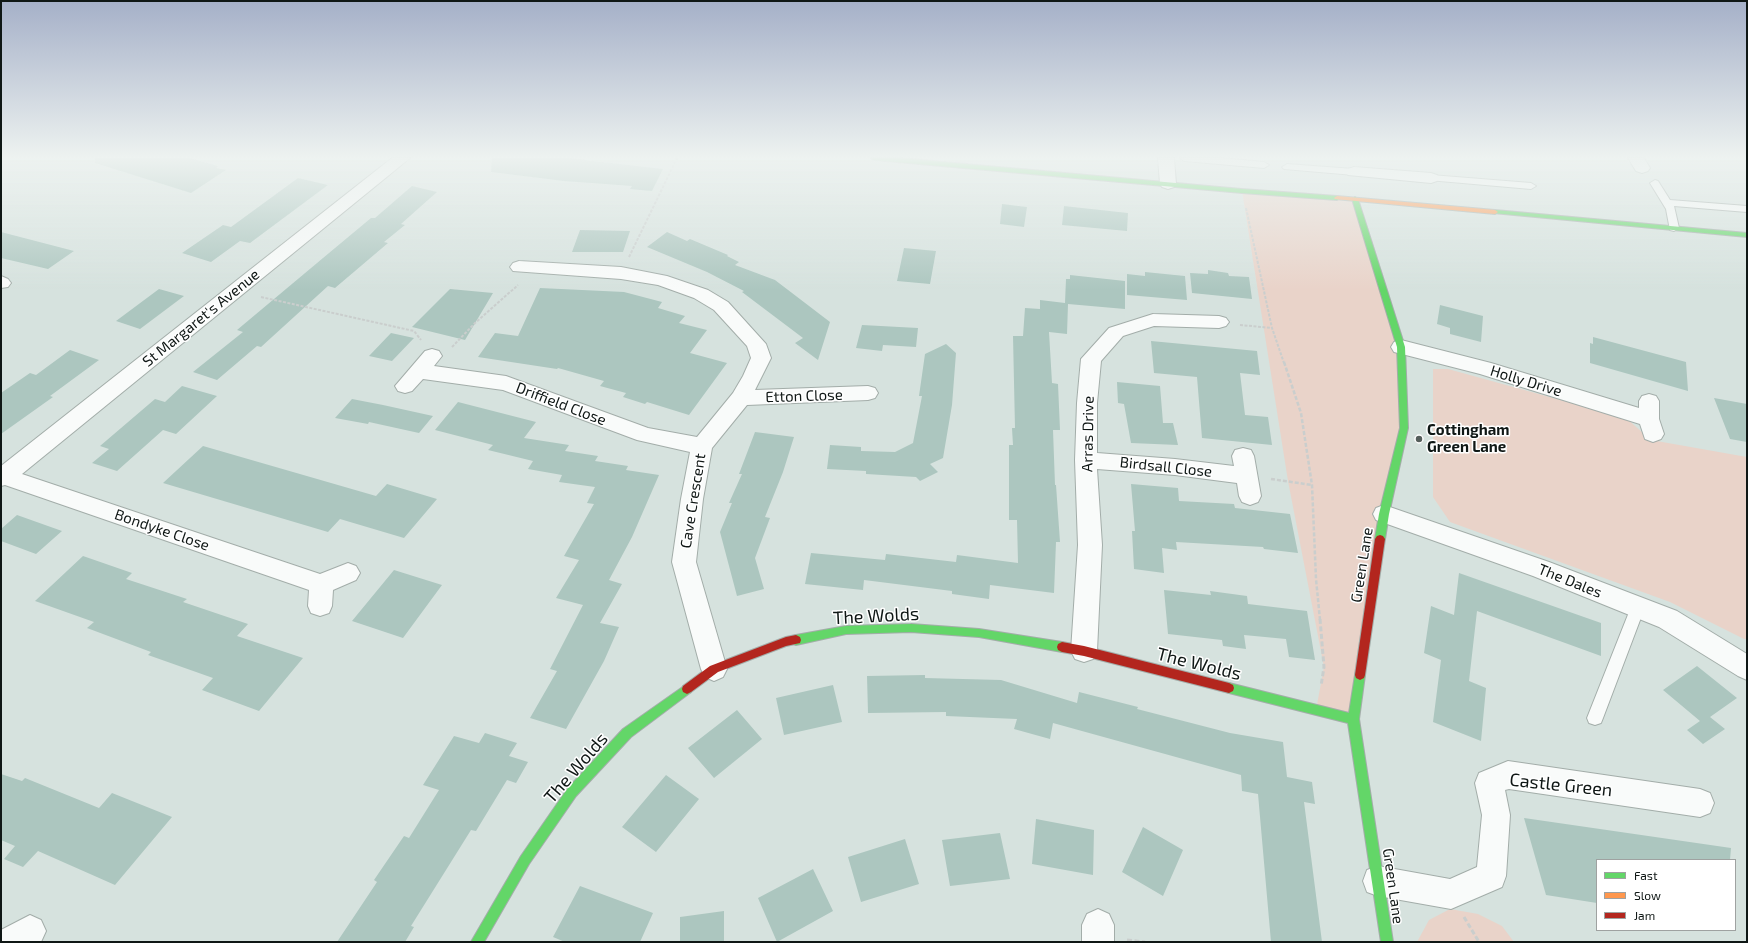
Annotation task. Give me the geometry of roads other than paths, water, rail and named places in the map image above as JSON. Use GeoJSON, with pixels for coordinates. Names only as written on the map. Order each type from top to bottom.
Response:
{"type":"FeatureCollection","features":[{"type":"Feature","properties":{"kind":"street","name":"St Margaret's Avenue"},"geometry":{"type":"LineString","coordinates":[[2,477],[346,202]]}},
{"type":"Feature","properties":{"kind":"street","name":"Green Lane"},"geometry":{"type":"LineString","coordinates":[[1356,202],[1401,347],[1404,428],[1384,514],[1353,719],[1387,942]]}},
{"type":"Feature","properties":{"kind":"street"},"geometry":{"type":"LineString","coordinates":[[1388,202],[1747,235]]}},
{"type":"Feature","properties":{"kind":"street","name":"Cave Crescent"},"geometry":{"type":"LineString","coordinates":[[523,268],[621,273],[661,280],[701,294],[722,306],[756,344],[761,358],[741,398],[702,446],[692,499],[684,562],[714,669]]}},
{"type":"Feature","properties":{"kind":"street","name":"Arras Drive"},"geometry":{"type":"LineString","coordinates":[[1084,651],[1090,545],[1086,460],[1087,403],[1091,359],[1116,332],[1153,320],[1220,323]]}},
{"type":"Feature","properties":{"kind":"street","name":"Holly Drive"},"geometry":{"type":"LineString","coordinates":[[1401,347],[1484,368],[1650,418]]}},
{"type":"Feature","properties":{"kind":"street","name":"Driffield Close"},"geometry":{"type":"LineString","coordinates":[[421,371],[506,383],[645,435],[702,446]]}},
{"type":"Feature","properties":{"kind":"street","name":"Etton Close"},"geometry":{"type":"LineString","coordinates":[[741,398],[869,394]]}},
{"type":"Feature","properties":{"kind":"street","name":"Birdsall Close"},"geometry":{"type":"LineString","coordinates":[[1086,460],[1175,467],[1246,476]]}},
{"type":"Feature","properties":{"kind":"street","name":"Bondyke Close"},"geometry":{"type":"LineString","coordinates":[[2,477],[321,595],[348,573]]}},
{"type":"Feature","properties":{"kind":"street","name":"The Dales"},"geometry":{"type":"LineString","coordinates":[[1384,514],[1541,568],[1638,607],[1668,620],[1747,668]]}},
{"type":"Feature","properties":{"kind":"street","name":"The Wolds"},"geometry":{"type":"LineString","coordinates":[[478,942],[525,860],[572,792],[627,734],[714,669],[786,642],[846,630],[911,628],[979,633],[1084,651],[1353,719]]}},
{"type":"Feature","properties":{"kind":"street","name":"Castle Green"},"geometry":{"type":"LineString","coordinates":[[1378,881],[1451,894],[1491,876],[1496,815],[1489,783],[1508,775],[1700,803]]}},
{"type":"Feature","properties":{"kind":"lane"},"geometry":{"type":"LineString","coordinates":[[1674,228],[1669,203],[1747,209]]}},
{"type":"Feature","properties":{"kind":"lane"},"geometry":{"type":"LineString","coordinates":[[1595,718],[1638,607]]}},
{"type":"Feature","properties":{"kind":"place","name":"Cottingham Green Lane"},"geometry":{"type":"Point","coordinates":[1419,439]}}]}
